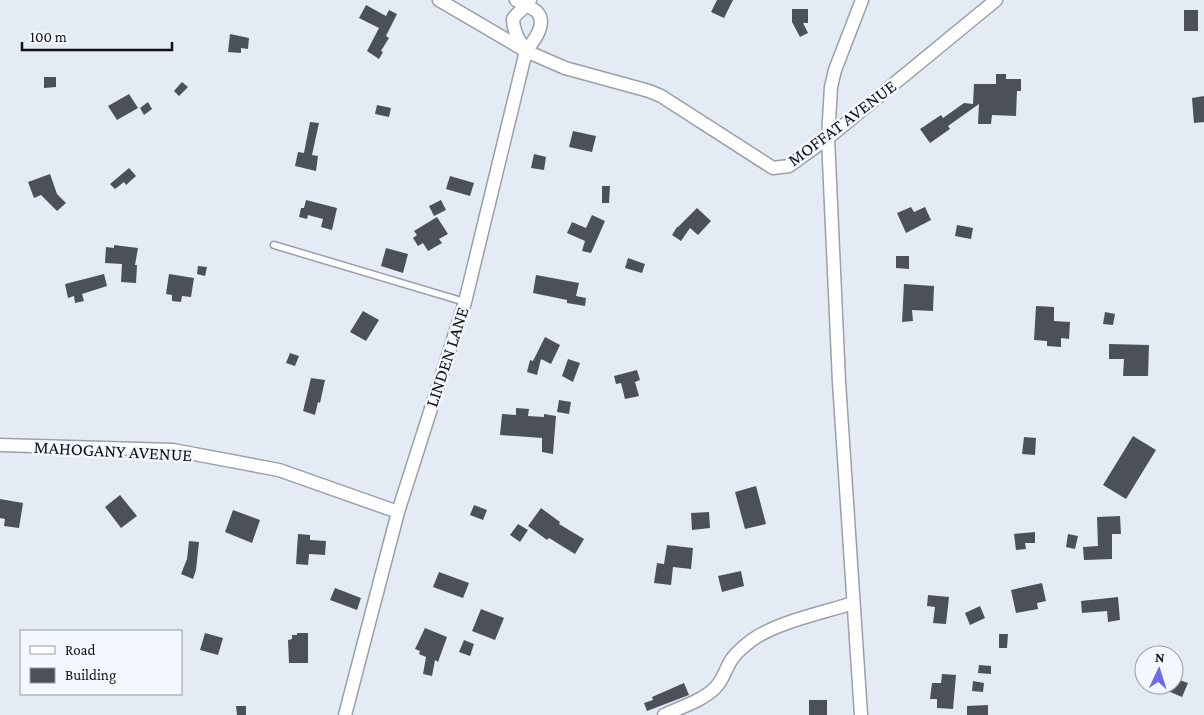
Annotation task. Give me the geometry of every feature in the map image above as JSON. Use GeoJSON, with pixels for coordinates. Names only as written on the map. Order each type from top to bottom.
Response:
{"type":"FeatureCollection","features":[{"type":"Feature","properties":{"kind":"street","name":"MOFFAT AVENUE"},"geometry":{"type":"LineString","coordinates":[[439,0],[526,51],[565,68],[661,96],[773,168],[789,166],[828,138],[996,0]]}},
{"type":"Feature","properties":{"kind":"street"},"geometry":{"type":"LineString","coordinates":[[861,715],[839,382],[828,138],[831,87],[835,70],[862,0]]}},
{"type":"Feature","properties":{"kind":"street"},"geometry":{"type":"LineString","coordinates":[[524,2],[520,11],[513,19],[513,25],[517,37],[526,51]]}},
{"type":"Feature","properties":{"kind":"street","name":"LINDEN LANE"},"geometry":{"type":"LineString","coordinates":[[345,715],[398,512],[465,302],[526,51],[540,30],[537,12],[524,2]]}},
{"type":"Feature","properties":{"kind":"street"},"geometry":{"type":"LineString","coordinates":[[478,24],[499,27],[513,25]]}},
{"type":"Feature","properties":{"kind":"street","name":"MAHOGANY AVENUE"},"geometry":{"type":"LineString","coordinates":[[0,446],[173,450],[279,470],[398,512]]}},
{"type":"Feature","properties":{"kind":"street"},"geometry":{"type":"LineString","coordinates":[[664,715],[699,699],[715,689],[739,650],[753,639],[777,627],[853,603]]}},
{"type":"Feature","properties":{"kind":"lane"},"geometry":{"type":"LineString","coordinates":[[274,245],[465,302]]}},
{"type":"Feature","properties":{"kind":"building"},"geometry":{"type":"Polygon","coordinates":[[[717,0],[733,0],[724,18],[711,12],[717,0]]]}},
{"type":"Feature","properties":{"kind":"building"},"geometry":{"type":"Polygon","coordinates":[[[366,5],[386,16],[389,10],[397,14],[386,36],[389,38],[381,51],[383,52],[379,59],[367,51],[379,28],[359,18],[366,5]]]}},
{"type":"Feature","properties":{"kind":"building"},"geometry":{"type":"Polygon","coordinates":[[[792,9],[808,9],[808,23],[803,23],[808,33],[800,37],[792,22],[792,9]]]}},
{"type":"Feature","properties":{"kind":"building"},"geometry":{"type":"Polygon","coordinates":[[[1184,10],[1198,10],[1198,31],[1184,31],[1184,10]]]}},
{"type":"Feature","properties":{"kind":"building"},"geometry":{"type":"Polygon","coordinates":[[[230,34],[249,38],[248,49],[241,48],[241,53],[228,52],[230,34]]]}},
{"type":"Feature","properties":{"kind":"building"},"geometry":{"type":"Polygon","coordinates":[[[996,74],[1006,74],[1006,79],[1021,79],[1021,91],[1017,91],[1016,116],[992,115],[991,124],[978,124],[979,104],[948,126],[950,129],[930,143],[920,129],[941,115],[943,118],[964,103],[973,104],[974,84],[996,84],[996,74]]]}},
{"type":"Feature","properties":{"kind":"building"},"geometry":{"type":"Polygon","coordinates":[[[44,77],[56,77],[56,87],[44,88],[44,77]]]}},
{"type":"Feature","properties":{"kind":"building"},"geometry":{"type":"Polygon","coordinates":[[[182,82],[188,87],[179,96],[174,91],[182,82]]]}},
{"type":"Feature","properties":{"kind":"building"},"geometry":{"type":"Polygon","coordinates":[[[129,94],[138,108],[117,120],[108,106],[129,94]]]}},
{"type":"Feature","properties":{"kind":"building"},"geometry":{"type":"Polygon","coordinates":[[[1204,96],[1204,122],[1194,123],[1192,98],[1204,96]]]}},
{"type":"Feature","properties":{"kind":"building"},"geometry":{"type":"Polygon","coordinates":[[[148,102],[152,109],[144,115],[140,108],[148,102]]]}},
{"type":"Feature","properties":{"kind":"building"},"geometry":{"type":"Polygon","coordinates":[[[377,105],[391,108],[389,117],[375,114],[377,105]]]}},
{"type":"Feature","properties":{"kind":"building"},"geometry":{"type":"Polygon","coordinates":[[[310,122],[319,123],[312,155],[318,156],[316,171],[295,166],[298,152],[304,153],[310,122]]]}},
{"type":"Feature","properties":{"kind":"building"},"geometry":{"type":"Polygon","coordinates":[[[573,131],[596,136],[592,152],[569,147],[573,131]]]}},
{"type":"Feature","properties":{"kind":"building"},"geometry":{"type":"Polygon","coordinates":[[[534,154],[546,157],[544,170],[531,168],[534,154]]]}},
{"type":"Feature","properties":{"kind":"building"},"geometry":{"type":"Polygon","coordinates":[[[129,168],[136,176],[126,185],[124,182],[115,189],[110,184],[129,168]]]}},
{"type":"Feature","properties":{"kind":"building"},"geometry":{"type":"Polygon","coordinates":[[[50,174],[57,194],[66,203],[57,211],[41,195],[34,198],[28,182],[50,174]]]}},
{"type":"Feature","properties":{"kind":"building"},"geometry":{"type":"Polygon","coordinates":[[[450,176],[474,183],[470,196],[446,189],[450,176]]]}},
{"type":"Feature","properties":{"kind":"building"},"geometry":{"type":"Polygon","coordinates":[[[602,186],[610,186],[609,203],[602,203],[602,186]]]}},
{"type":"Feature","properties":{"kind":"building"},"geometry":{"type":"Polygon","coordinates":[[[306,200],[337,208],[332,230],[321,227],[323,219],[308,215],[307,219],[299,217],[301,208],[304,208],[306,200]]]}},
{"type":"Feature","properties":{"kind":"building"},"geometry":{"type":"Polygon","coordinates":[[[441,200],[446,210],[434,216],[429,206],[441,200]]]}},
{"type":"Feature","properties":{"kind":"building"},"geometry":{"type":"Polygon","coordinates":[[[911,207],[914,212],[925,207],[931,220],[906,233],[897,213],[911,207]]]}},
{"type":"Feature","properties":{"kind":"building"},"geometry":{"type":"Polygon","coordinates":[[[697,208],[711,221],[698,235],[690,228],[681,241],[672,235],[677,227],[697,208]]]}},
{"type":"Feature","properties":{"kind":"building"},"geometry":{"type":"Polygon","coordinates":[[[592,215],[605,221],[591,253],[582,251],[585,241],[567,233],[572,222],[586,228],[592,215]]]}},
{"type":"Feature","properties":{"kind":"building"},"geometry":{"type":"Polygon","coordinates":[[[437,217],[448,234],[439,239],[442,243],[428,251],[423,243],[418,246],[413,238],[417,235],[414,231],[437,217]]]}},
{"type":"Feature","properties":{"kind":"building"},"geometry":{"type":"Polygon","coordinates":[[[957,225],[973,228],[971,239],[955,236],[957,225]]]}},
{"type":"Feature","properties":{"kind":"building"},"geometry":{"type":"Polygon","coordinates":[[[114,245],[138,248],[135,265],[137,265],[136,283],[121,282],[122,264],[105,263],[106,247],[114,248],[114,245]]]}},
{"type":"Feature","properties":{"kind":"building"},"geometry":{"type":"Polygon","coordinates":[[[386,248],[408,254],[403,273],[381,266],[386,248]]]}},
{"type":"Feature","properties":{"kind":"building"},"geometry":{"type":"Polygon","coordinates":[[[896,256],[909,256],[909,269],[896,268],[896,256]]]}},
{"type":"Feature","properties":{"kind":"building"},"geometry":{"type":"Polygon","coordinates":[[[628,258],[645,264],[642,273],[625,268],[628,258]]]}},
{"type":"Feature","properties":{"kind":"building"},"geometry":{"type":"Polygon","coordinates":[[[198,266],[207,267],[205,276],[197,274],[198,266]]]}},
{"type":"Feature","properties":{"kind":"building"},"geometry":{"type":"Polygon","coordinates":[[[104,274],[107,286],[82,294],[84,301],[75,303],[74,296],[68,298],[65,284],[104,274]]]}},
{"type":"Feature","properties":{"kind":"building"},"geometry":{"type":"Polygon","coordinates":[[[169,274],[194,278],[191,297],[182,296],[181,302],[172,301],[172,295],[166,294],[169,274]]]}},
{"type":"Feature","properties":{"kind":"building"},"geometry":{"type":"Polygon","coordinates":[[[536,275],[579,283],[576,296],[586,298],[585,306],[533,293],[536,275]]]}},
{"type":"Feature","properties":{"kind":"building"},"geometry":{"type":"Polygon","coordinates":[[[904,284],[934,286],[933,311],[912,310],[913,321],[902,322],[904,284]]]}},
{"type":"Feature","properties":{"kind":"building"},"geometry":{"type":"Polygon","coordinates":[[[1036,306],[1054,307],[1054,321],[1070,322],[1069,339],[1061,338],[1061,347],[1047,346],[1047,341],[1034,340],[1036,306]]]}},
{"type":"Feature","properties":{"kind":"building"},"geometry":{"type":"Polygon","coordinates":[[[363,311],[379,320],[366,341],[350,332],[363,311]]]}},
{"type":"Feature","properties":{"kind":"building"},"geometry":{"type":"Polygon","coordinates":[[[1105,312],[1115,314],[1113,325],[1103,324],[1105,312]]]}},
{"type":"Feature","properties":{"kind":"building"},"geometry":{"type":"Polygon","coordinates":[[[545,337],[560,345],[551,364],[541,359],[537,375],[527,372],[530,360],[533,361],[545,337]]]}},
{"type":"Feature","properties":{"kind":"building"},"geometry":{"type":"Polygon","coordinates":[[[1109,344],[1149,345],[1148,376],[1123,376],[1124,359],[1109,359],[1109,344]]]}},
{"type":"Feature","properties":{"kind":"building"},"geometry":{"type":"Polygon","coordinates":[[[290,353],[299,356],[295,366],[286,363],[290,353]]]}},
{"type":"Feature","properties":{"kind":"building"},"geometry":{"type":"Polygon","coordinates":[[[568,359],[580,363],[573,382],[562,376],[568,359]]]}},
{"type":"Feature","properties":{"kind":"building"},"geometry":{"type":"Polygon","coordinates":[[[637,370],[640,380],[635,382],[639,396],[625,399],[621,383],[616,384],[614,376],[637,370]]]}},
{"type":"Feature","properties":{"kind":"building"},"geometry":{"type":"Polygon","coordinates":[[[311,378],[325,380],[320,403],[318,402],[315,415],[303,411],[311,378]]]}},
{"type":"Feature","properties":{"kind":"building"},"geometry":{"type":"Polygon","coordinates":[[[559,400],[571,402],[569,414],[557,412],[559,400]]]}},
{"type":"Feature","properties":{"kind":"building"},"geometry":{"type":"Polygon","coordinates":[[[516,408],[529,409],[528,416],[544,417],[544,414],[556,416],[553,454],[542,452],[542,438],[500,435],[502,414],[516,415],[516,408]]]}},
{"type":"Feature","properties":{"kind":"building"},"geometry":{"type":"Polygon","coordinates":[[[1133,436],[1156,450],[1126,499],[1103,485],[1133,436]]]}},
{"type":"Feature","properties":{"kind":"building"},"geometry":{"type":"Polygon","coordinates":[[[1024,437],[1036,438],[1035,455],[1022,454],[1024,437]]]}},
{"type":"Feature","properties":{"kind":"building"},"geometry":{"type":"Polygon","coordinates":[[[756,486],[766,524],[745,529],[735,492],[756,486]]]}},
{"type":"Feature","properties":{"kind":"building"},"geometry":{"type":"Polygon","coordinates":[[[120,495],[137,516],[121,528],[105,507],[120,495]]]}},
{"type":"Feature","properties":{"kind":"building"},"geometry":{"type":"Polygon","coordinates":[[[0,499],[23,503],[19,528],[4,526],[5,519],[0,518],[0,499]]]}},
{"type":"Feature","properties":{"kind":"building"},"geometry":{"type":"Polygon","coordinates":[[[474,505],[487,510],[483,520],[470,515],[474,505]]]}},
{"type":"Feature","properties":{"kind":"building"},"geometry":{"type":"Polygon","coordinates":[[[541,508],[560,522],[559,524],[584,539],[575,554],[549,538],[547,540],[528,526],[541,508]]]}},
{"type":"Feature","properties":{"kind":"building"},"geometry":{"type":"Polygon","coordinates":[[[233,510],[260,520],[252,543],[225,532],[233,510]]]}},
{"type":"Feature","properties":{"kind":"building"},"geometry":{"type":"Polygon","coordinates":[[[709,512],[710,528],[692,530],[691,513],[709,512]]]}},
{"type":"Feature","properties":{"kind":"building"},"geometry":{"type":"Polygon","coordinates":[[[1120,516],[1121,534],[1112,534],[1112,559],[1084,560],[1083,547],[1098,546],[1097,517],[1120,516]]]}},
{"type":"Feature","properties":{"kind":"building"},"geometry":{"type":"Polygon","coordinates":[[[518,524],[528,530],[520,542],[510,535],[518,524]]]}},
{"type":"Feature","properties":{"kind":"building"},"geometry":{"type":"Polygon","coordinates":[[[1035,532],[1035,543],[1025,543],[1026,549],[1016,550],[1014,534],[1035,532]]]}},
{"type":"Feature","properties":{"kind":"building"},"geometry":{"type":"Polygon","coordinates":[[[298,534],[310,535],[310,540],[326,541],[325,555],[309,554],[308,565],[296,564],[298,534]]]}},
{"type":"Feature","properties":{"kind":"building"},"geometry":{"type":"Polygon","coordinates":[[[1068,534],[1078,536],[1075,549],[1066,547],[1068,534]]]}},
{"type":"Feature","properties":{"kind":"building"},"geometry":{"type":"Polygon","coordinates":[[[189,541],[199,542],[196,570],[193,579],[181,574],[187,559],[189,541]]]}},
{"type":"Feature","properties":{"kind":"building"},"geometry":{"type":"Polygon","coordinates":[[[667,545],[693,548],[691,569],[673,567],[671,585],[654,583],[657,563],[664,564],[667,545]]]}},
{"type":"Feature","properties":{"kind":"building"},"geometry":{"type":"Polygon","coordinates":[[[741,571],[744,586],[722,592],[718,576],[741,571]]]}},
{"type":"Feature","properties":{"kind":"building"},"geometry":{"type":"Polygon","coordinates":[[[439,572],[469,583],[463,598],[433,587],[439,572]]]}},
{"type":"Feature","properties":{"kind":"building"},"geometry":{"type":"Polygon","coordinates":[[[1042,583],[1046,601],[1037,603],[1038,609],[1016,613],[1011,590],[1042,583]]]}},
{"type":"Feature","properties":{"kind":"building"},"geometry":{"type":"Polygon","coordinates":[[[335,588],[361,598],[357,610],[330,600],[335,588]]]}},
{"type":"Feature","properties":{"kind":"building"},"geometry":{"type":"Polygon","coordinates":[[[928,595],[949,597],[946,624],[933,623],[935,607],[927,606],[928,595]]]}},
{"type":"Feature","properties":{"kind":"building"},"geometry":{"type":"Polygon","coordinates":[[[1118,597],[1120,620],[1108,622],[1107,611],[1082,613],[1081,601],[1118,597]]]}},
{"type":"Feature","properties":{"kind":"building"},"geometry":{"type":"Polygon","coordinates":[[[980,606],[985,618],[970,625],[965,613],[980,606]]]}},
{"type":"Feature","properties":{"kind":"building"},"geometry":{"type":"Polygon","coordinates":[[[481,609],[504,618],[495,640],[472,631],[481,609]]]}},
{"type":"Feature","properties":{"kind":"building"},"geometry":{"type":"Polygon","coordinates":[[[425,628],[447,637],[438,662],[435,660],[432,676],[423,674],[426,657],[419,654],[420,651],[415,649],[425,628]]]}},
{"type":"Feature","properties":{"kind":"building"},"geometry":{"type":"Polygon","coordinates":[[[205,633],[223,638],[218,655],[200,650],[205,633]]]}},
{"type":"Feature","properties":{"kind":"building"},"geometry":{"type":"Polygon","coordinates":[[[297,633],[308,633],[308,663],[289,663],[288,640],[292,639],[292,635],[297,635],[297,633]]]}},
{"type":"Feature","properties":{"kind":"building"},"geometry":{"type":"Polygon","coordinates":[[[999,634],[1008,634],[1007,648],[999,648],[999,634]]]}},
{"type":"Feature","properties":{"kind":"building"},"geometry":{"type":"Polygon","coordinates":[[[464,640],[474,644],[470,656],[459,652],[464,640]]]}},
{"type":"Feature","properties":{"kind":"building"},"geometry":{"type":"Polygon","coordinates":[[[979,665],[991,666],[991,674],[978,673],[979,665]]]}},
{"type":"Feature","properties":{"kind":"building"},"geometry":{"type":"Polygon","coordinates":[[[942,674],[956,675],[953,709],[937,708],[937,699],[930,699],[932,683],[941,683],[942,674]]]}},
{"type":"Feature","properties":{"kind":"building"},"geometry":{"type":"Polygon","coordinates":[[[973,681],[984,683],[983,692],[972,691],[973,681]]]}},
{"type":"Feature","properties":{"kind":"building"},"geometry":{"type":"Polygon","coordinates":[[[1184,682],[1188,683],[1184,692],[1184,682]]]}},
{"type":"Feature","properties":{"kind":"building"},"geometry":{"type":"Polygon","coordinates":[[[684,683],[689,695],[647,711],[644,703],[653,700],[652,697],[684,683]]]}},
{"type":"Feature","properties":{"kind":"building"},"geometry":{"type":"Polygon","coordinates":[[[809,700],[827,700],[827,715],[809,715],[809,700]]]}},
{"type":"Feature","properties":{"kind":"building"},"geometry":{"type":"Polygon","coordinates":[[[988,705],[988,715],[967,715],[967,706],[988,705]]]}},
{"type":"Feature","properties":{"kind":"building"},"geometry":{"type":"Polygon","coordinates":[[[236,706],[246,706],[246,715],[237,715],[236,706]]]}}]}
